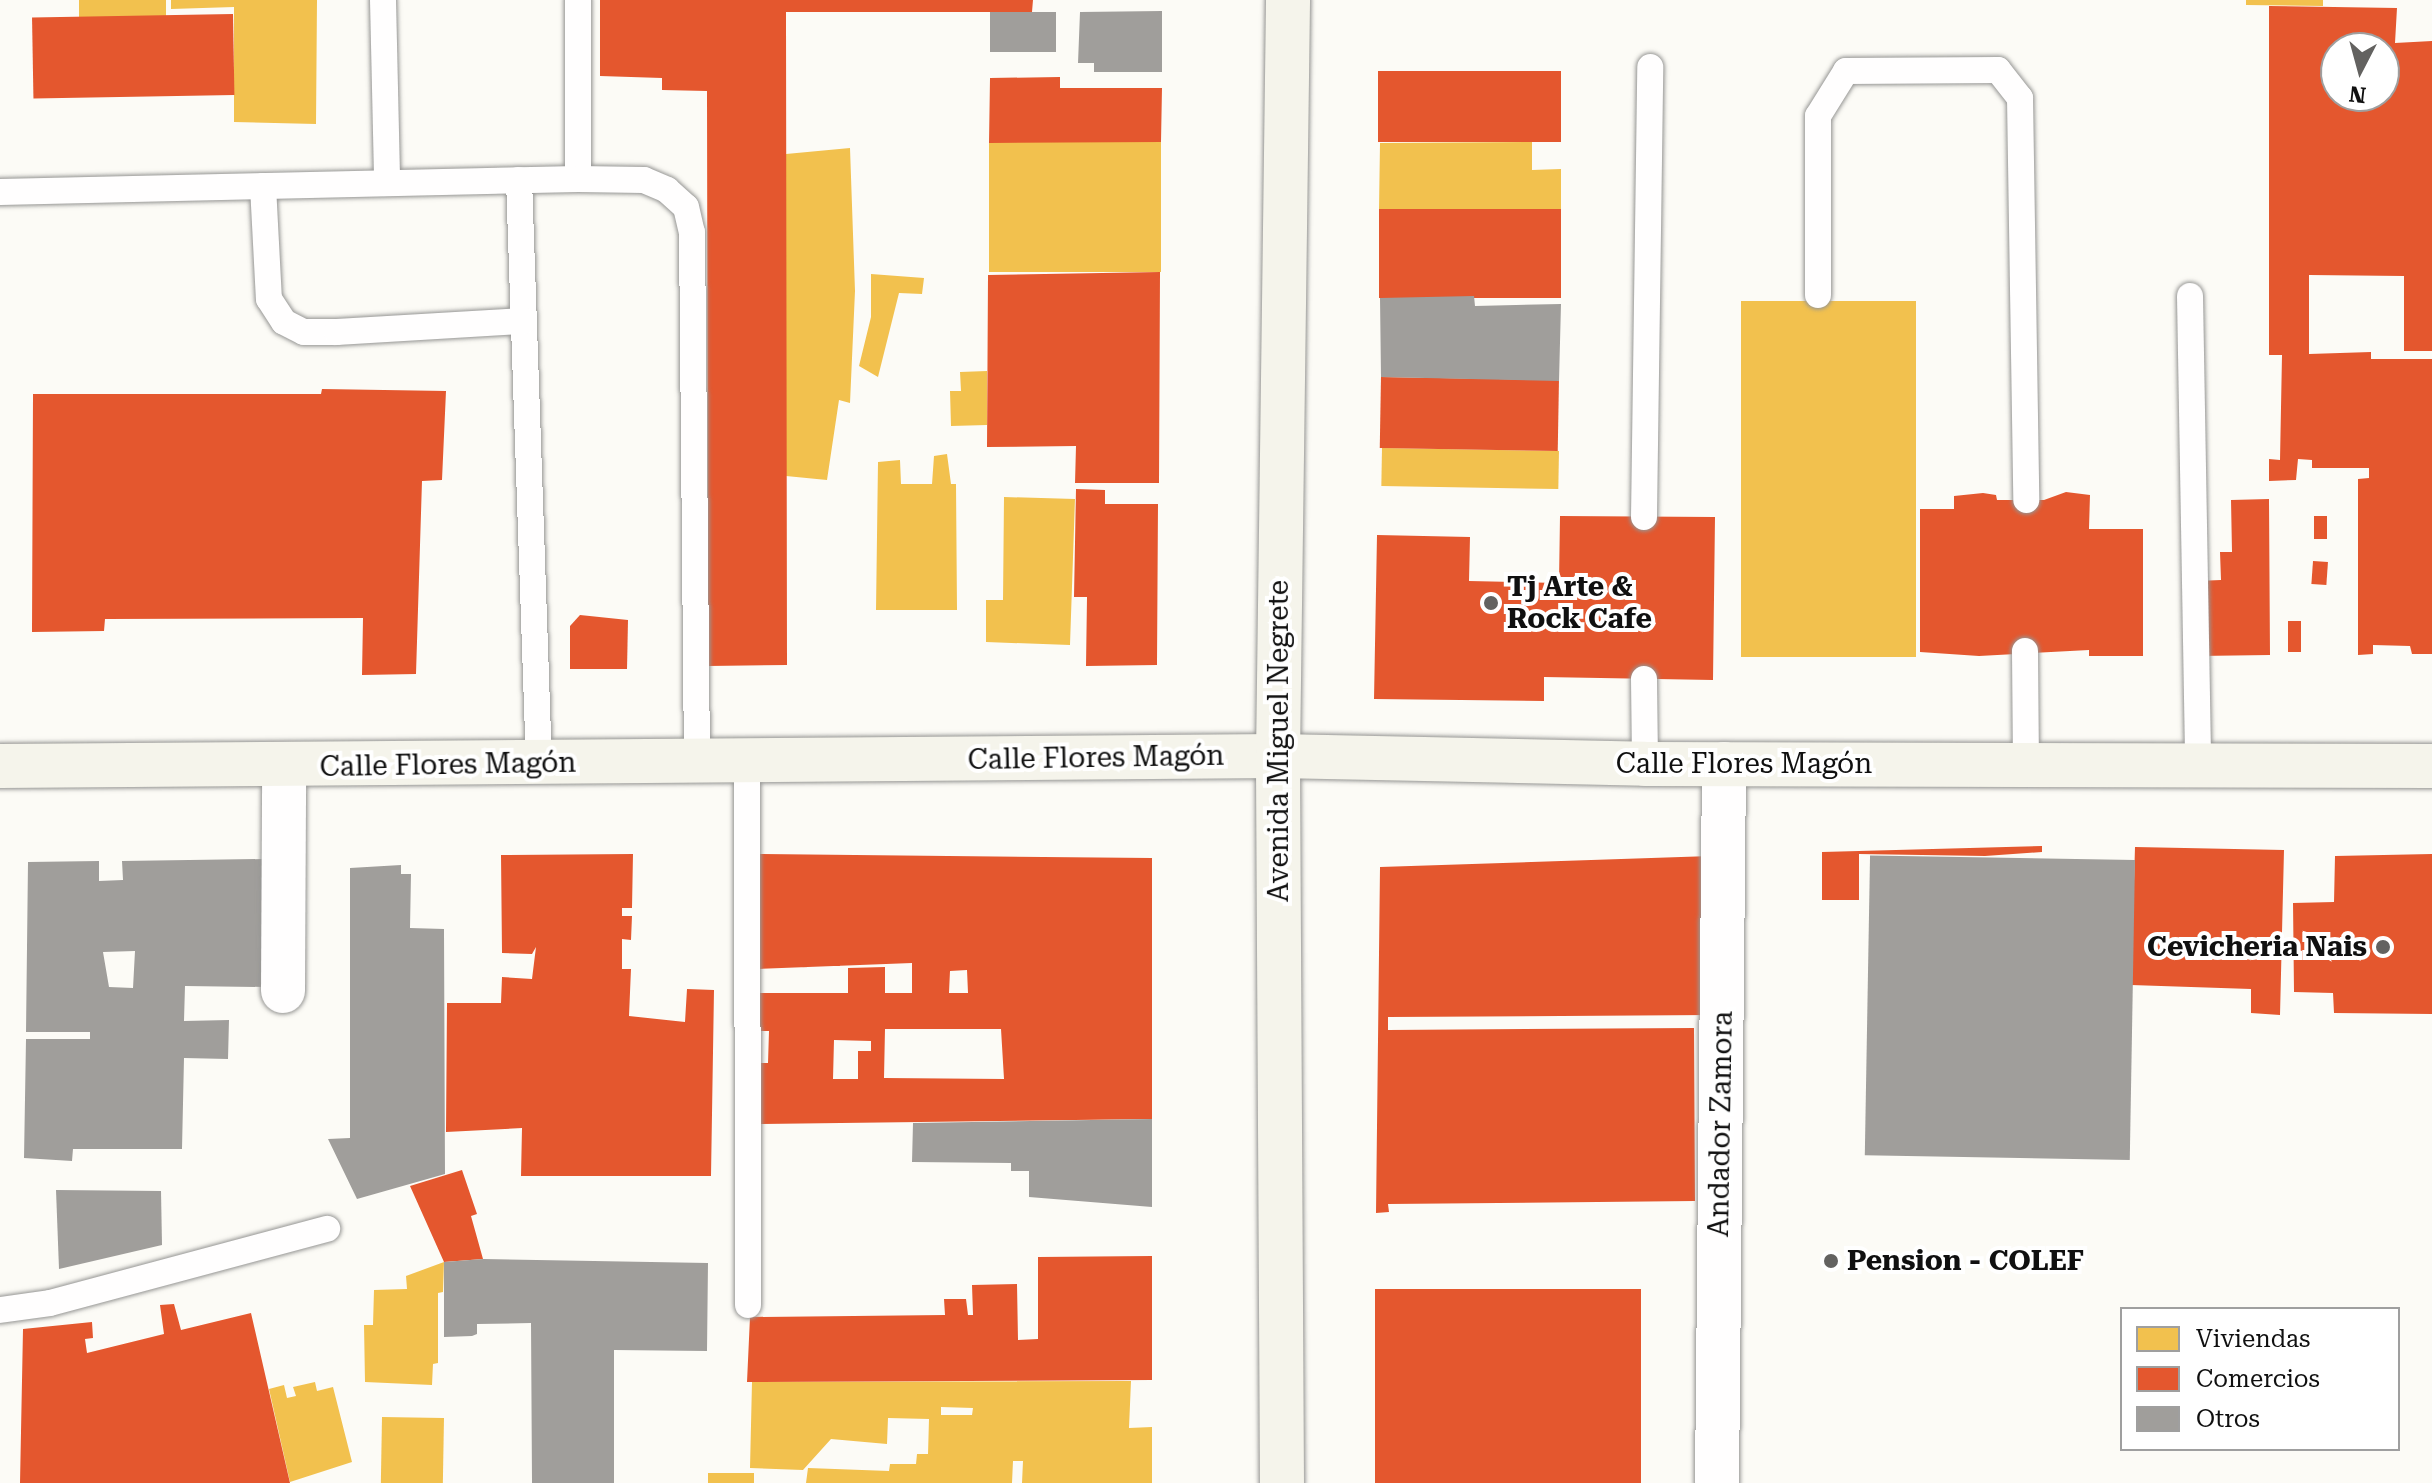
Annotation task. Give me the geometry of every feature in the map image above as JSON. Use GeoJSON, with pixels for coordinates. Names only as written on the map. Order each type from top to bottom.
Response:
{"type":"FeatureCollection","features":[{"type":"Feature","properties":{"kind":"street","name":"Avenida Miguel Negrete"},"geometry":{"type":"LineString","coordinates":[[1282,1483],[1278,756],[1288,0]]}},
{"type":"Feature","properties":{"kind":"street","name":"Calle Flores Magón"},"geometry":{"type":"LineString","coordinates":[[0,766],[284,767],[1278,756],[1645,764],[2432,766]]}},
{"type":"Feature","properties":{"kind":"street","name":"Andador Zamora"},"geometry":{"type":"LineString","coordinates":[[1717,1483],[1724,764]]}},
{"type":"Feature","properties":{"kind":"street"},"geometry":{"type":"LineString","coordinates":[[283,991],[284,767]]}},
{"type":"Feature","properties":{"kind":"lane"},"geometry":{"type":"LineString","coordinates":[[383,0],[387,183]]}},
{"type":"Feature","properties":{"kind":"lane"},"geometry":{"type":"LineString","coordinates":[[578,0],[578,179]]}},
{"type":"Feature","properties":{"kind":"lane"},"geometry":{"type":"LineString","coordinates":[[1644,517],[1650,67]]}},
{"type":"Feature","properties":{"kind":"lane"},"geometry":{"type":"LineString","coordinates":[[1818,295],[1818,116],[1846,71],[1998,70],[2020,98],[2026,500]]}},
{"type":"Feature","properties":{"kind":"lane"},"geometry":{"type":"LineString","coordinates":[[0,192],[578,179],[644,180],[667,190],[686,207],[692,232],[697,762]]}},
{"type":"Feature","properties":{"kind":"lane"},"geometry":{"type":"LineString","coordinates":[[519,180],[539,763]]}},
{"type":"Feature","properties":{"kind":"lane"},"geometry":{"type":"LineString","coordinates":[[263,186],[269,299],[284,322],[304,332],[337,332],[524,321]]}},
{"type":"Feature","properties":{"kind":"lane"},"geometry":{"type":"LineString","coordinates":[[2190,296],[2198,766]]}},
{"type":"Feature","properties":{"kind":"lane"},"geometry":{"type":"LineString","coordinates":[[2025,651],[2026,765]]}},
{"type":"Feature","properties":{"kind":"lane"},"geometry":{"type":"LineString","coordinates":[[1644,679],[1645,764]]}},
{"type":"Feature","properties":{"kind":"lane"},"geometry":{"type":"LineString","coordinates":[[747,763],[748,1305]]}},
{"type":"Feature","properties":{"kind":"lane"},"geometry":{"type":"LineString","coordinates":[[0,1310],[50,1303],[327,1229]]}},
{"type":"Feature","properties":{"kind":"building: Viviendas"},"geometry":{"type":"Polygon","coordinates":[[[79,0],[166,0],[166,17],[79,17],[79,0]]]}},
{"type":"Feature","properties":{"kind":"building: Viviendas"},"geometry":{"type":"Polygon","coordinates":[[[171,0],[317,0],[316,124],[234,122],[234,7],[171,9],[171,0]]]}},
{"type":"Feature","properties":{"kind":"building: Viviendas"},"geometry":{"type":"Polygon","coordinates":[[[2246,0],[2323,0],[2323,6],[2246,5],[2246,0]]]}},
{"type":"Feature","properties":{"kind":"building: Viviendas"},"geometry":{"type":"Polygon","coordinates":[[[989,142],[1161,142],[1161,272],[989,272],[989,142]]]}},
{"type":"Feature","properties":{"kind":"building: Viviendas"},"geometry":{"type":"Polygon","coordinates":[[[1532,142],[1532,170],[1561,169],[1561,209],[1379,209],[1380,143],[1532,142]]]}},
{"type":"Feature","properties":{"kind":"building: Viviendas"},"geometry":{"type":"Polygon","coordinates":[[[850,148],[855,291],[850,403],[839,400],[827,480],[786,476],[786,154],[850,148]]]}},
{"type":"Feature","properties":{"kind":"building: Viviendas"},"geometry":{"type":"Polygon","coordinates":[[[871,274],[924,278],[922,294],[899,293],[878,377],[859,366],[871,317],[871,274]]]}},
{"type":"Feature","properties":{"kind":"building: Viviendas"},"geometry":{"type":"Polygon","coordinates":[[[1741,301],[1916,301],[1916,657],[1741,657],[1741,301]]]}},
{"type":"Feature","properties":{"kind":"building: Viviendas"},"geometry":{"type":"Polygon","coordinates":[[[987,371],[987,425],[951,426],[950,391],[961,391],[960,372],[987,371]]]}},
{"type":"Feature","properties":{"kind":"building: Viviendas"},"geometry":{"type":"Polygon","coordinates":[[[1382,448],[1559,451],[1558,489],[1381,486],[1382,448]]]}},
{"type":"Feature","properties":{"kind":"building: Viviendas"},"geometry":{"type":"Polygon","coordinates":[[[947,454],[951,484],[956,484],[957,610],[876,610],[878,462],[900,460],[901,484],[932,484],[934,456],[947,454]]]}},
{"type":"Feature","properties":{"kind":"building: Viviendas"},"geometry":{"type":"Polygon","coordinates":[[[1004,497],[1075,499],[1070,645],[986,642],[986,600],[1003,600],[1004,497]]]}},
{"type":"Feature","properties":{"kind":"building: Viviendas"},"geometry":{"type":"Polygon","coordinates":[[[444,1262],[443,1292],[438,1293],[438,1363],[433,1364],[432,1385],[365,1382],[364,1325],[373,1325],[374,1290],[407,1289],[406,1276],[444,1262]]]}},
{"type":"Feature","properties":{"kind":"building: Viviendas"},"geometry":{"type":"Polygon","coordinates":[[[1131,1381],[1129,1428],[1152,1427],[1152,1483],[1022,1483],[1023,1461],[1013,1461],[1012,1483],[806,1483],[808,1468],[889,1471],[890,1464],[916,1464],[917,1454],[928,1454],[929,1419],[888,1418],[887,1444],[831,1439],[803,1470],[750,1468],[752,1382],[1131,1381]],[[941,1407],[941,1415],[972,1415],[973,1408],[941,1407]]]}},
{"type":"Feature","properties":{"kind":"building: Viviendas"},"geometry":{"type":"Polygon","coordinates":[[[315,1382],[317,1391],[333,1387],[352,1462],[290,1482],[269,1389],[284,1385],[287,1398],[296,1396],[293,1387],[315,1382]]]}},
{"type":"Feature","properties":{"kind":"building: Viviendas"},"geometry":{"type":"Polygon","coordinates":[[[382,1417],[444,1418],[443,1483],[381,1483],[382,1417]]]}},
{"type":"Feature","properties":{"kind":"building: Viviendas"},"geometry":{"type":"Polygon","coordinates":[[[708,1473],[754,1473],[754,1483],[708,1483],[708,1473]]]}},
{"type":"Feature","properties":{"kind":"building: Comercios"},"geometry":{"type":"Polygon","coordinates":[[[600,0],[1033,0],[1032,12],[786,12],[787,665],[708,666],[707,91],[662,90],[662,78],[600,76],[600,0]]]}},
{"type":"Feature","properties":{"kind":"building: Comercios"},"geometry":{"type":"Polygon","coordinates":[[[2269,6],[2397,8],[2396,32],[2320,32],[2320,112],[2400,112],[2400,43],[2432,41],[2432,351],[2404,351],[2404,276],[2309,275],[2309,354],[2371,352],[2371,359],[2432,359],[2432,654],[2412,654],[2410,646],[2373,645],[2373,654],[2358,655],[2358,479],[2369,478],[2369,468],[2312,468],[2312,460],[2298,459],[2296,480],[2269,481],[2269,459],[2280,460],[2282,355],[2269,355],[2269,6]]]}},
{"type":"Feature","properties":{"kind":"building: Comercios"},"geometry":{"type":"Polygon","coordinates":[[[233,14],[234,95],[33,98],[32,18],[233,14]]]}},
{"type":"Feature","properties":{"kind":"building: Comercios"},"geometry":{"type":"Polygon","coordinates":[[[1378,71],[1561,71],[1561,142],[1378,142],[1378,71]]]}},
{"type":"Feature","properties":{"kind":"building: Comercios"},"geometry":{"type":"Polygon","coordinates":[[[1060,77],[1060,88],[1162,88],[1161,142],[989,143],[990,78],[1060,77]]]}},
{"type":"Feature","properties":{"kind":"building: Comercios"},"geometry":{"type":"Polygon","coordinates":[[[1379,209],[1561,209],[1561,298],[1379,298],[1379,209]]]}},
{"type":"Feature","properties":{"kind":"building: Comercios"},"geometry":{"type":"Polygon","coordinates":[[[1160,272],[1159,483],[1075,483],[1076,446],[987,447],[988,275],[1160,272]]]}},
{"type":"Feature","properties":{"kind":"building: Comercios"},"geometry":{"type":"Polygon","coordinates":[[[1381,377],[1559,380],[1558,451],[1380,448],[1381,377]]]}},
{"type":"Feature","properties":{"kind":"building: Comercios"},"geometry":{"type":"Polygon","coordinates":[[[322,389],[446,391],[442,480],[422,481],[416,674],[362,675],[363,618],[105,619],[104,631],[32,632],[33,394],[321,394],[322,389]]]}},
{"type":"Feature","properties":{"kind":"building: Comercios"},"geometry":{"type":"Polygon","coordinates":[[[1076,489],[1105,490],[1105,504],[1158,504],[1157,665],[1086,666],[1087,597],[1074,597],[1076,489]]]}},
{"type":"Feature","properties":{"kind":"building: Comercios"},"geometry":{"type":"Polygon","coordinates":[[[2066,492],[2090,495],[2089,529],[2143,529],[2143,656],[2089,656],[2089,650],[1979,656],[1920,652],[1920,509],[1954,509],[1954,496],[1983,493],[1996,495],[1997,500],[2044,500],[2066,492]]]}},
{"type":"Feature","properties":{"kind":"building: Comercios"},"geometry":{"type":"Polygon","coordinates":[[[2269,499],[2270,655],[2198,656],[2197,581],[2221,580],[2220,552],[2232,552],[2231,500],[2269,499]]]}},
{"type":"Feature","properties":{"kind":"building: Comercios"},"geometry":{"type":"Polygon","coordinates":[[[1560,516],[1715,517],[1713,680],[1544,677],[1544,701],[1374,699],[1377,535],[1470,537],[1469,581],[1559,583],[1560,516]]]}},
{"type":"Feature","properties":{"kind":"building: Comercios"},"geometry":{"type":"Polygon","coordinates":[[[2314,516],[2327,516],[2327,539],[2314,539],[2314,516]]]}},
{"type":"Feature","properties":{"kind":"building: Comercios"},"geometry":{"type":"Polygon","coordinates":[[[2313,561],[2328,562],[2326,585],[2311,584],[2313,561]]]}},
{"type":"Feature","properties":{"kind":"building: Comercios"},"geometry":{"type":"Polygon","coordinates":[[[580,615],[628,620],[627,669],[570,669],[570,626],[580,615]]]}},
{"type":"Feature","properties":{"kind":"building: Comercios"},"geometry":{"type":"Polygon","coordinates":[[[2288,621],[2301,621],[2301,652],[2288,652],[2288,621]]]}},
{"type":"Feature","properties":{"kind":"building: Comercios"},"geometry":{"type":"Polygon","coordinates":[[[2042,846],[2042,852],[1985,856],[1859,854],[1859,900],[1822,900],[1822,852],[2042,846]]]}},
{"type":"Feature","properties":{"kind":"building: Comercios"},"geometry":{"type":"Polygon","coordinates":[[[2135,847],[2284,850],[2280,1015],[2251,1013],[2251,989],[2131,985],[2135,847]]]}},
{"type":"Feature","properties":{"kind":"building: Comercios"},"geometry":{"type":"Polygon","coordinates":[[[633,854],[632,908],[622,908],[622,916],[632,916],[631,940],[622,939],[622,969],[631,969],[629,1016],[685,1022],[687,989],[714,990],[711,1176],[521,1176],[522,1128],[446,1132],[447,1003],[501,1003],[502,977],[532,979],[536,947],[532,954],[502,953],[501,855],[633,854]]]}},
{"type":"Feature","properties":{"kind":"building: Comercios"},"geometry":{"type":"Polygon","coordinates":[[[756,854],[1152,858],[1152,1119],[758,1124],[758,1063],[768,1063],[769,1031],[758,1031],[757,993],[848,993],[848,968],[885,967],[885,993],[912,993],[912,963],[758,969],[756,854]],[[967,970],[950,971],[949,993],[968,993],[967,970]],[[885,1029],[884,1078],[1004,1079],[1001,1029],[885,1029]],[[834,1040],[833,1079],[858,1079],[858,1051],[871,1051],[871,1041],[834,1040]]]}},
{"type":"Feature","properties":{"kind":"building: Comercios","name":"Cevicheria Nais"},"geometry":{"type":"Polygon","coordinates":[[[2432,854],[2432,1014],[2334,1013],[2333,993],[2294,992],[2293,903],[2334,902],[2335,856],[2432,854]]]}},
{"type":"Feature","properties":{"kind":"building: Comercios"},"geometry":{"type":"Polygon","coordinates":[[[1711,856],[1711,1015],[1388,1017],[1388,1030],[1694,1028],[1695,1201],[1388,1204],[1389,1212],[1376,1213],[1380,867],[1711,856]]]}},
{"type":"Feature","properties":{"kind":"building: Comercios"},"geometry":{"type":"Polygon","coordinates":[[[462,1170],[477,1214],[471,1216],[483,1259],[444,1262],[410,1186],[462,1170]]]}},
{"type":"Feature","properties":{"kind":"building: Comercios"},"geometry":{"type":"Polygon","coordinates":[[[1152,1256],[1152,1380],[747,1382],[750,1317],[945,1315],[944,1299],[966,1299],[968,1315],[973,1315],[972,1285],[1017,1284],[1018,1340],[1038,1339],[1038,1257],[1152,1256]]]}},
{"type":"Feature","properties":{"kind":"building: Comercios"},"geometry":{"type":"Polygon","coordinates":[[[1375,1289],[1641,1289],[1641,1483],[1375,1483],[1375,1289]]]}},
{"type":"Feature","properties":{"kind":"building: Comercios"},"geometry":{"type":"Polygon","coordinates":[[[174,1304],[181,1330],[251,1313],[290,1483],[20,1483],[23,1329],[92,1322],[93,1338],[85,1339],[87,1353],[164,1334],[160,1305],[174,1304]]]}},
{"type":"Feature","properties":{"kind":"building: Otros"},"geometry":{"type":"Polygon","coordinates":[[[1162,11],[1162,72],[1094,72],[1094,63],[1078,63],[1080,12],[1162,11]]]}},
{"type":"Feature","properties":{"kind":"building: Otros"},"geometry":{"type":"Polygon","coordinates":[[[990,12],[1056,12],[1056,52],[990,52],[990,12]]]}},
{"type":"Feature","properties":{"kind":"building: Otros"},"geometry":{"type":"Polygon","coordinates":[[[1474,296],[1475,306],[1561,304],[1559,381],[1381,377],[1380,298],[1474,296]]]}},
{"type":"Feature","properties":{"kind":"building: Otros"},"geometry":{"type":"Polygon","coordinates":[[[1870,855],[2135,860],[2130,1160],[1865,1155],[1870,855]]]}},
{"type":"Feature","properties":{"kind":"building: Otros"},"geometry":{"type":"Polygon","coordinates":[[[263,859],[265,987],[185,986],[184,1021],[229,1020],[228,1059],[184,1058],[182,1149],[73,1149],[72,1161],[24,1158],[26,1039],[90,1039],[90,1032],[26,1032],[28,862],[99,861],[99,881],[123,880],[122,861],[263,859]],[[135,951],[103,952],[109,987],[133,988],[135,951]]]}},
{"type":"Feature","properties":{"kind":"building: Otros"},"geometry":{"type":"Polygon","coordinates":[[[401,865],[401,874],[411,874],[410,928],[444,929],[445,1174],[357,1199],[328,1139],[350,1138],[350,868],[401,865]]]}},
{"type":"Feature","properties":{"kind":"building: Otros"},"geometry":{"type":"Polygon","coordinates":[[[1152,1119],[1152,1207],[1029,1197],[1029,1171],[1011,1171],[1011,1163],[912,1162],[913,1123],[1152,1119]]]}},
{"type":"Feature","properties":{"kind":"building: Otros"},"geometry":{"type":"Polygon","coordinates":[[[56,1190],[161,1191],[162,1245],[59,1269],[56,1190]]]}},
{"type":"Feature","properties":{"kind":"building: Otros"},"geometry":{"type":"Polygon","coordinates":[[[483,1259],[708,1263],[707,1351],[614,1350],[614,1483],[532,1483],[531,1323],[477,1324],[477,1334],[472,1336],[444,1337],[444,1262],[483,1259]]]}},
{"type":"Feature","properties":{"kind":"place","name":"Tj Arte & Rock Cafe"},"geometry":{"type":"Point","coordinates":[1491,603]}},
{"type":"Feature","properties":{"kind":"place","name":"Cevicheria Nais"},"geometry":{"type":"Point","coordinates":[2383,947]}},
{"type":"Feature","properties":{"kind":"place","name":"Pension - COLEF"},"geometry":{"type":"Point","coordinates":[1831,1261]}}]}
